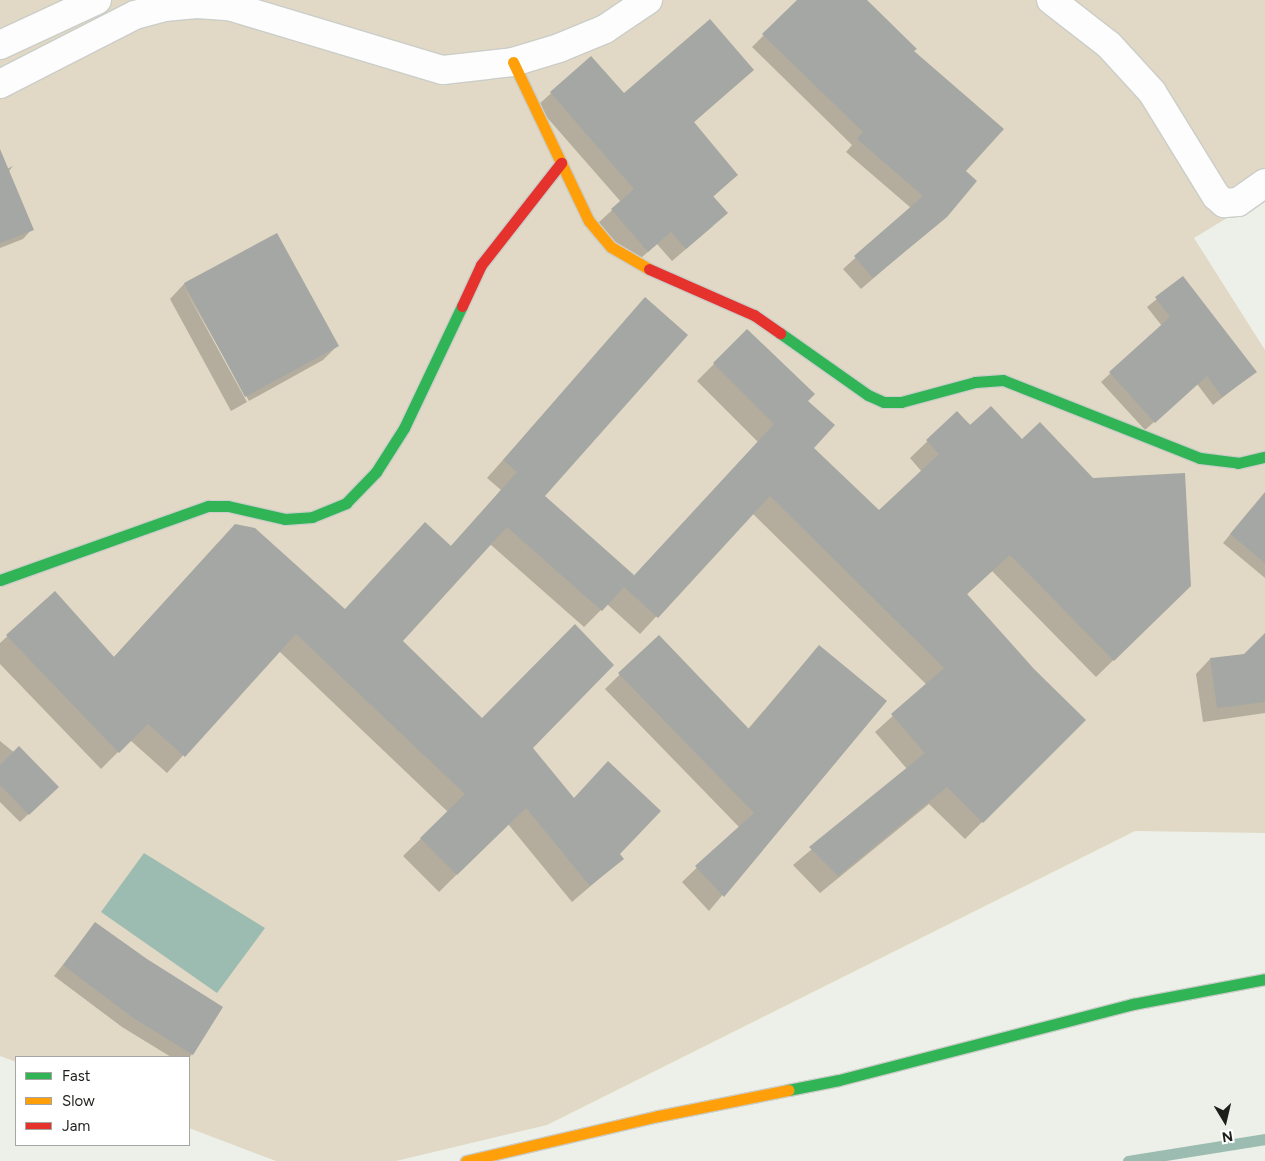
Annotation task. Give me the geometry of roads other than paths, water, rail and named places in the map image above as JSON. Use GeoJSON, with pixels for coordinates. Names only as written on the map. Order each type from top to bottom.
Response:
{"type":"FeatureCollection","features":[{"type":"Feature","properties":{"kind":"street"},"geometry":{"type":"LineString","coordinates":[[0,45],[97,0]]}},
{"type":"Feature","properties":{"kind":"street"},"geometry":{"type":"LineString","coordinates":[[0,84],[135,15],[164,7],[197,4],[229,6],[443,70],[513,62],[605,30],[648,0]]}},
{"type":"Feature","properties":{"kind":"street"},"geometry":{"type":"LineString","coordinates":[[1051,0],[1109,44],[1152,92],[1216,196],[1224,203],[1238,202],[1265,183]]}},
{"type":"Feature","properties":{"kind":"street"},"geometry":{"type":"LineString","coordinates":[[513,62],[589,221],[610,247],[630,261],[754,315],[868,395],[884,402],[901,402],[975,382],[1003,380],[1200,458],[1238,463],[1265,458]]}},
{"type":"Feature","properties":{"kind":"street"},"geometry":{"type":"LineString","coordinates":[[0,580],[208,506],[228,506],[285,519],[312,517],[346,504],[376,472],[404,428],[481,265],[561,163]]}},
{"type":"Feature","properties":{"kind":"street"},"geometry":{"type":"LineString","coordinates":[[466,1161],[658,1116],[839,1080],[1133,1004],[1265,979]]}},
{"type":"Feature","properties":{"kind":"water"},"geometry":{"type":"Polygon","coordinates":[[[144,853],[265,928],[217,993],[101,912],[144,853]]]}},
{"type":"Feature","properties":{"kind":"waterway"},"geometry":{"type":"LineString","coordinates":[[1128,1161],[1265,1139]]}}]}
